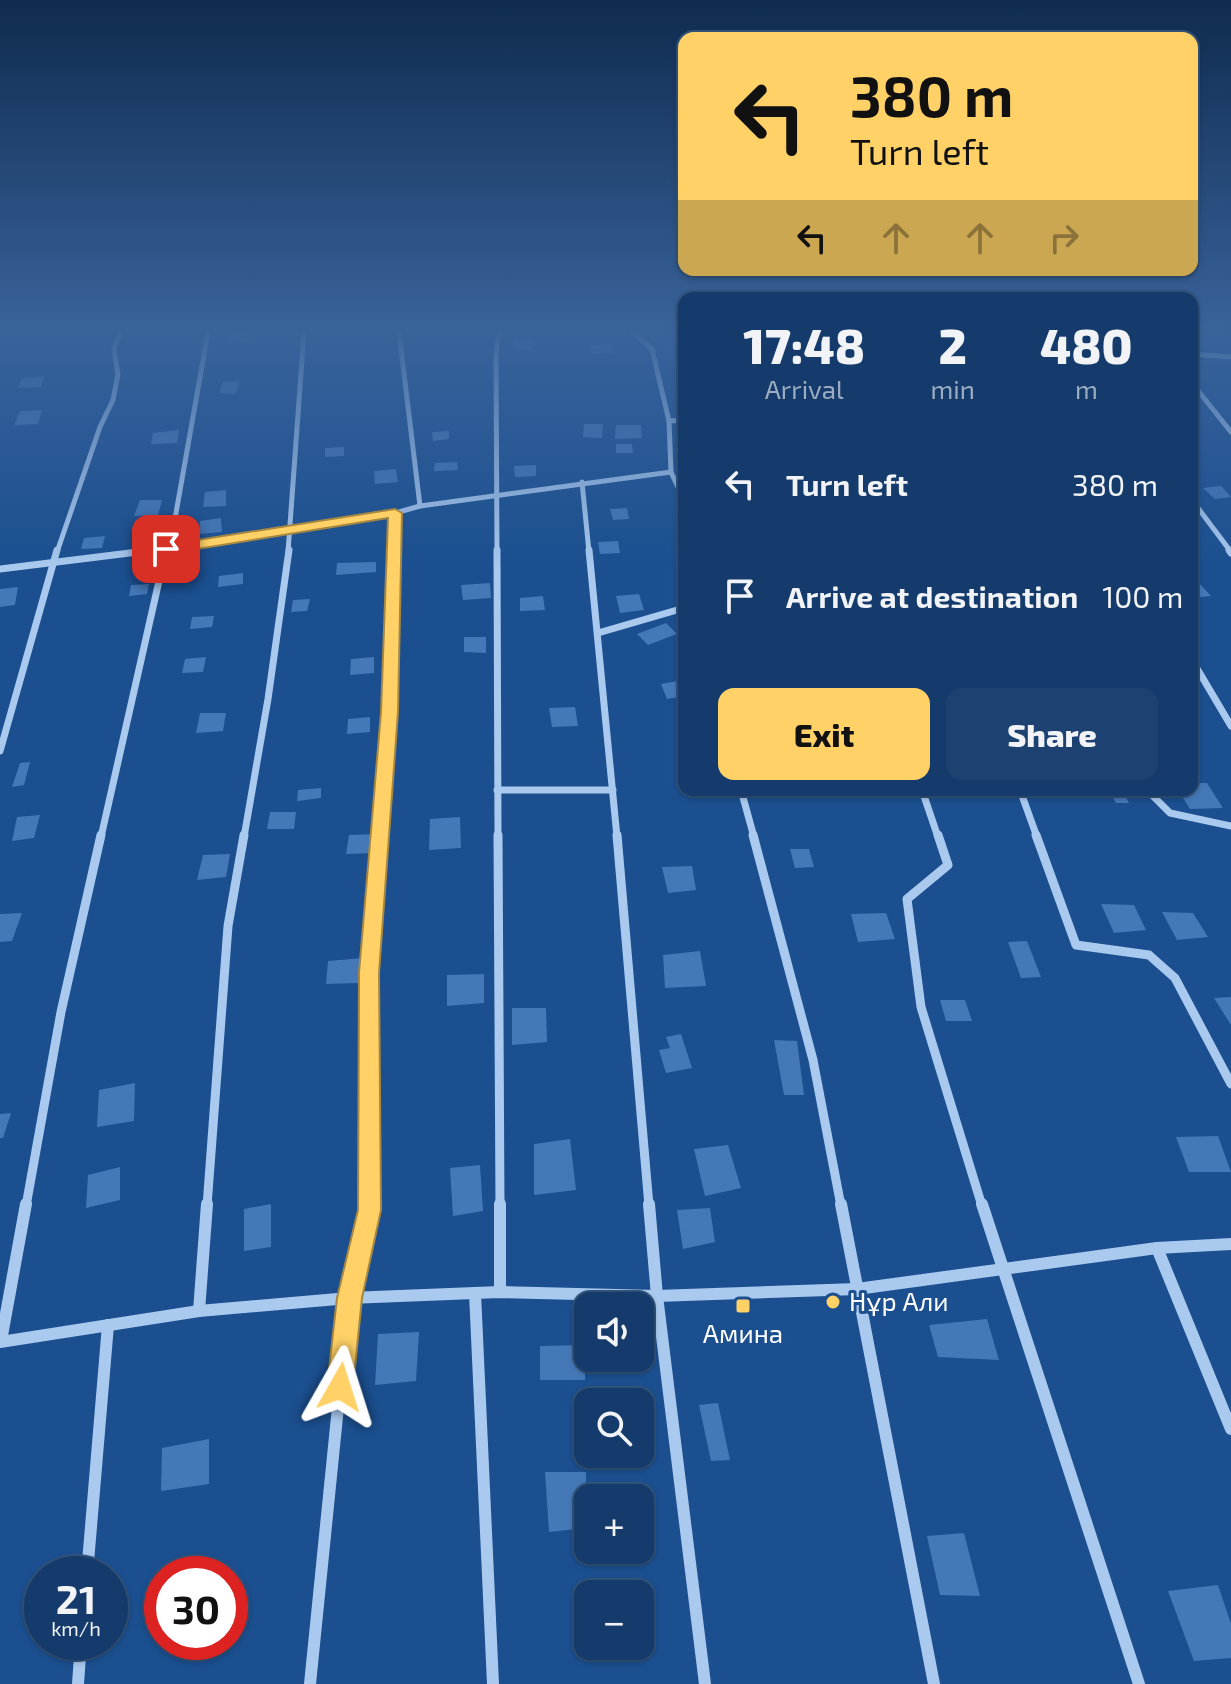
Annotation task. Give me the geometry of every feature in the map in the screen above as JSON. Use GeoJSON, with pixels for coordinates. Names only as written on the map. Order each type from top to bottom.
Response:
{"type":"FeatureCollection","features":[{"type":"Feature","properties":{"kind":"street"},"geometry":{"type":"LineString","coordinates":[[0,751],[53,563],[108,411]]}},
{"type":"Feature","properties":{"kind":"street"},"geometry":{"type":"LineString","coordinates":[[193,411],[168,548],[61,1012],[1,1342],[199,1311],[349,1298],[500,1292],[657,1296],[857,1289],[1157,1248],[1231,1244]]}},
{"type":"Feature","properties":{"kind":"street"},"geometry":{"type":"LineString","coordinates":[[199,1311],[228,926],[268,699],[292,527],[299,411]]}},
{"type":"Feature","properties":{"kind":"street"},"geometry":{"type":"LineString","coordinates":[[408,411],[420,506]]}},
{"type":"Feature","properties":{"kind":"street"},"geometry":{"type":"LineString","coordinates":[[496,411],[500,1292]]}},
{"type":"Feature","properties":{"kind":"street"},"geometry":{"type":"LineString","coordinates":[[667,411],[671,472],[678,487]]}},
{"type":"Feature","properties":{"kind":"street"},"geometry":{"type":"LineString","coordinates":[[1214,411],[1231,432]]}},
{"type":"Feature","properties":{"kind":"street"},"geometry":{"type":"LineString","coordinates":[[669,421],[678,420]]}},
{"type":"Feature","properties":{"kind":"street"},"geometry":{"type":"LineString","coordinates":[[0,569],[168,548],[395,513],[420,506],[671,472]]}},
{"type":"Feature","properties":{"kind":"street"},"geometry":{"type":"LineString","coordinates":[[582,482],[613,790],[657,1296],[705,1684]]}},
{"type":"Feature","properties":{"kind":"street"},"geometry":{"type":"LineString","coordinates":[[1198,508],[1231,553]]}},
{"type":"Feature","properties":{"kind":"street"},"geometry":{"type":"LineString","coordinates":[[310,1684],[349,1298],[369,1210],[369,973],[390,712],[395,513]]}},
{"type":"Feature","properties":{"kind":"street"},"geometry":{"type":"LineString","coordinates":[[598,633],[678,610]]}},
{"type":"Feature","properties":{"kind":"street"},"geometry":{"type":"LineString","coordinates":[[1198,670],[1231,726]]}},
{"type":"Feature","properties":{"kind":"street"},"geometry":{"type":"LineString","coordinates":[[497,790],[613,790]]}},
{"type":"Feature","properties":{"kind":"street"},"geometry":{"type":"LineString","coordinates":[[743,796],[813,1060],[934,1684]]}},
{"type":"Feature","properties":{"kind":"street"},"geometry":{"type":"LineString","coordinates":[[924,796],[948,865],[907,899],[921,1007],[1002,1270],[1139,1684]]}},
{"type":"Feature","properties":{"kind":"street"},"geometry":{"type":"LineString","coordinates":[[1022,796],[1076,945],[1149,955],[1175,978],[1231,1084]]}},
{"type":"Feature","properties":{"kind":"street"},"geometry":{"type":"LineString","coordinates":[[1153,796],[1170,813],[1231,826]]}},
{"type":"Feature","properties":{"kind":"street"},"geometry":{"type":"LineString","coordinates":[[1157,1248],[1231,1429]]}},
{"type":"Feature","properties":{"kind":"street"},"geometry":{"type":"LineString","coordinates":[[475,1293],[493,1684]]}},
{"type":"Feature","properties":{"kind":"street"},"geometry":{"type":"LineString","coordinates":[[89,1556],[108,1325]]}},
{"type":"Feature","properties":{"kind":"street"},"geometry":{"type":"LineString","coordinates":[[78,1684],[80,1660]]}},
{"type":"Feature","properties":{"kind":"building"},"geometry":{"type":"Polygon","coordinates":[[[20,411],[42,411],[38,424],[14,425],[20,411]]]}},
{"type":"Feature","properties":{"kind":"building"},"geometry":{"type":"Polygon","coordinates":[[[584,424],[603,424],[602,438],[583,437],[584,424]]]}},
{"type":"Feature","properties":{"kind":"building"},"geometry":{"type":"Polygon","coordinates":[[[616,425],[641,425],[642,438],[615,439],[616,425]]]}},
{"type":"Feature","properties":{"kind":"building"},"geometry":{"type":"Polygon","coordinates":[[[179,430],[177,443],[151,444],[153,433],[179,430]]]}},
{"type":"Feature","properties":{"kind":"building"},"geometry":{"type":"Polygon","coordinates":[[[449,431],[449,439],[433,441],[432,432],[449,431]]]}},
{"type":"Feature","properties":{"kind":"building"},"geometry":{"type":"Polygon","coordinates":[[[616,444],[632,444],[633,453],[616,453],[616,444]]]}},
{"type":"Feature","properties":{"kind":"building"},"geometry":{"type":"Polygon","coordinates":[[[344,447],[344,456],[325,457],[325,448],[344,447]]]}},
{"type":"Feature","properties":{"kind":"building"},"geometry":{"type":"Polygon","coordinates":[[[457,462],[458,470],[434,471],[435,463],[457,462]]]}},
{"type":"Feature","properties":{"kind":"building"},"geometry":{"type":"Polygon","coordinates":[[[536,465],[536,476],[515,477],[514,466],[536,465]]]}},
{"type":"Feature","properties":{"kind":"building"},"geometry":{"type":"Polygon","coordinates":[[[396,469],[398,482],[375,484],[374,471],[396,469]]]}},
{"type":"Feature","properties":{"kind":"building"},"geometry":{"type":"Polygon","coordinates":[[[1221,486],[1231,497],[1215,499],[1203,488],[1221,486]]]}},
{"type":"Feature","properties":{"kind":"building"},"geometry":{"type":"Polygon","coordinates":[[[226,490],[226,506],[203,507],[205,492],[226,490]]]}},
{"type":"Feature","properties":{"kind":"building"},"geometry":{"type":"Polygon","coordinates":[[[140,500],[162,500],[158,515],[134,516],[140,500]]]}},
{"type":"Feature","properties":{"kind":"building"},"geometry":{"type":"Polygon","coordinates":[[[627,508],[629,519],[613,520],[610,509],[627,508]]]}},
{"type":"Feature","properties":{"kind":"building"},"geometry":{"type":"Polygon","coordinates":[[[221,518],[222,532],[199,534],[200,521],[221,518]]]}},
{"type":"Feature","properties":{"kind":"building"},"geometry":{"type":"Polygon","coordinates":[[[162,523],[157,539],[139,541],[143,524],[162,523]]]}},
{"type":"Feature","properties":{"kind":"building"},"geometry":{"type":"Polygon","coordinates":[[[105,536],[102,548],[81,549],[84,538],[105,536]]]}},
{"type":"Feature","properties":{"kind":"building"},"geometry":{"type":"Polygon","coordinates":[[[618,541],[620,553],[600,554],[598,542],[618,541]]]}},
{"type":"Feature","properties":{"kind":"building"},"geometry":{"type":"Polygon","coordinates":[[[376,562],[376,572],[336,575],[337,563],[376,562]]]}},
{"type":"Feature","properties":{"kind":"building"},"geometry":{"type":"Polygon","coordinates":[[[243,573],[243,584],[218,587],[219,576],[243,573]]]}},
{"type":"Feature","properties":{"kind":"building"},"geometry":{"type":"Polygon","coordinates":[[[1198,582],[1211,596],[1198,597],[1198,582]]]}},
{"type":"Feature","properties":{"kind":"building"},"geometry":{"type":"Polygon","coordinates":[[[490,583],[491,598],[463,600],[461,585],[490,583]]]}},
{"type":"Feature","properties":{"kind":"building"},"geometry":{"type":"Polygon","coordinates":[[[149,584],[147,594],[129,596],[131,585],[149,584]]]}},
{"type":"Feature","properties":{"kind":"building"},"geometry":{"type":"Polygon","coordinates":[[[18,587],[15,605],[0,607],[0,589],[18,587]]]}},
{"type":"Feature","properties":{"kind":"building"},"geometry":{"type":"Polygon","coordinates":[[[639,594],[644,610],[620,613],[616,596],[639,594]]]}},
{"type":"Feature","properties":{"kind":"building"},"geometry":{"type":"Polygon","coordinates":[[[543,596],[545,610],[520,611],[520,598],[543,596]]]}},
{"type":"Feature","properties":{"kind":"building"},"geometry":{"type":"Polygon","coordinates":[[[310,599],[307,611],[291,612],[293,600],[310,599]]]}},
{"type":"Feature","properties":{"kind":"building"},"geometry":{"type":"Polygon","coordinates":[[[214,616],[212,627],[190,629],[192,617],[214,616]]]}},
{"type":"Feature","properties":{"kind":"building"},"geometry":{"type":"Polygon","coordinates":[[[666,623],[677,634],[648,645],[637,634],[666,623]]]}},
{"type":"Feature","properties":{"kind":"building"},"geometry":{"type":"Polygon","coordinates":[[[464,637],[486,637],[486,653],[464,652],[464,637]]]}},
{"type":"Feature","properties":{"kind":"building"},"geometry":{"type":"Polygon","coordinates":[[[206,657],[203,672],[182,673],[185,659],[206,657]]]}},
{"type":"Feature","properties":{"kind":"building"},"geometry":{"type":"Polygon","coordinates":[[[374,657],[374,673],[350,675],[351,659],[374,657]]]}},
{"type":"Feature","properties":{"kind":"building"},"geometry":{"type":"Polygon","coordinates":[[[678,681],[678,697],[667,699],[661,684],[678,681]]]}},
{"type":"Feature","properties":{"kind":"building"},"geometry":{"type":"Polygon","coordinates":[[[575,707],[578,726],[552,727],[549,708],[575,707]]]}},
{"type":"Feature","properties":{"kind":"building"},"geometry":{"type":"Polygon","coordinates":[[[200,713],[226,713],[223,731],[196,733],[200,713]]]}},
{"type":"Feature","properties":{"kind":"building"},"geometry":{"type":"Polygon","coordinates":[[[370,717],[370,732],[347,734],[348,719],[370,717]]]}},
{"type":"Feature","properties":{"kind":"building"},"geometry":{"type":"Polygon","coordinates":[[[30,762],[24,785],[12,787],[20,763],[30,762]]]}},
{"type":"Feature","properties":{"kind":"building"},"geometry":{"type":"Polygon","coordinates":[[[1198,783],[1207,783],[1223,808],[1190,809],[1182,796],[1198,796],[1198,783]]]}},
{"type":"Feature","properties":{"kind":"building"},"geometry":{"type":"Polygon","coordinates":[[[321,788],[321,798],[297,801],[298,790],[321,788]]]}},
{"type":"Feature","properties":{"kind":"building"},"geometry":{"type":"Polygon","coordinates":[[[1112,796],[1125,796],[1129,803],[1116,803],[1112,796]]]}},
{"type":"Feature","properties":{"kind":"building"},"geometry":{"type":"Polygon","coordinates":[[[270,812],[296,812],[294,829],[267,829],[270,812]]]}},
{"type":"Feature","properties":{"kind":"building"},"geometry":{"type":"Polygon","coordinates":[[[40,815],[34,838],[12,841],[17,817],[40,815]]]}},
{"type":"Feature","properties":{"kind":"building"},"geometry":{"type":"Polygon","coordinates":[[[460,817],[461,848],[429,850],[430,819],[460,817]]]}},
{"type":"Feature","properties":{"kind":"building"},"geometry":{"type":"Polygon","coordinates":[[[378,834],[376,853],[346,854],[349,835],[378,834]]]}},
{"type":"Feature","properties":{"kind":"building"},"geometry":{"type":"Polygon","coordinates":[[[790,849],[809,849],[814,867],[795,868],[790,849]]]}},
{"type":"Feature","properties":{"kind":"building"},"geometry":{"type":"Polygon","coordinates":[[[230,854],[226,877],[197,880],[203,855],[230,854]]]}},
{"type":"Feature","properties":{"kind":"building"},"geometry":{"type":"Polygon","coordinates":[[[692,866],[696,890],[668,893],[662,867],[692,866]]]}},
{"type":"Feature","properties":{"kind":"building"},"geometry":{"type":"Polygon","coordinates":[[[1101,904],[1134,905],[1146,930],[1114,933],[1101,904]]]}},
{"type":"Feature","properties":{"kind":"building"},"geometry":{"type":"Polygon","coordinates":[[[1162,912],[1193,913],[1208,937],[1177,940],[1162,912]]]}},
{"type":"Feature","properties":{"kind":"building"},"geometry":{"type":"Polygon","coordinates":[[[22,913],[12,941],[0,942],[0,914],[22,913]]]}},
{"type":"Feature","properties":{"kind":"building"},"geometry":{"type":"Polygon","coordinates":[[[886,913],[895,939],[858,942],[851,914],[886,913]]]}},
{"type":"Feature","properties":{"kind":"building"},"geometry":{"type":"Polygon","coordinates":[[[1027,941],[1041,977],[1021,978],[1008,942],[1027,941]]]}},
{"type":"Feature","properties":{"kind":"building"},"geometry":{"type":"Polygon","coordinates":[[[700,951],[706,986],[665,988],[663,955],[700,951]]]}},
{"type":"Feature","properties":{"kind":"building"},"geometry":{"type":"Polygon","coordinates":[[[363,958],[359,983],[326,984],[328,961],[363,958]]]}},
{"type":"Feature","properties":{"kind":"building"},"geometry":{"type":"Polygon","coordinates":[[[484,974],[484,1003],[447,1006],[447,975],[484,974]]]}},
{"type":"Feature","properties":{"kind":"building"},"geometry":{"type":"Polygon","coordinates":[[[1231,997],[1231,1025],[1214,998],[1231,997]]]}},
{"type":"Feature","properties":{"kind":"building"},"geometry":{"type":"Polygon","coordinates":[[[940,1000],[965,1000],[972,1021],[946,1021],[940,1000]]]}},
{"type":"Feature","properties":{"kind":"building"},"geometry":{"type":"Polygon","coordinates":[[[512,1008],[546,1008],[547,1042],[512,1045],[512,1008]]]}},
{"type":"Feature","properties":{"kind":"building"},"geometry":{"type":"Polygon","coordinates":[[[681,1034],[692,1068],[666,1073],[659,1050],[670,1048],[666,1037],[681,1034]]]}},
{"type":"Feature","properties":{"kind":"building"},"geometry":{"type":"Polygon","coordinates":[[[774,1040],[797,1041],[804,1095],[784,1095],[774,1040]]]}},
{"type":"Feature","properties":{"kind":"building"},"geometry":{"type":"Polygon","coordinates":[[[135,1083],[134,1121],[97,1127],[99,1090],[135,1083]]]}},
{"type":"Feature","properties":{"kind":"building"},"geometry":{"type":"Polygon","coordinates":[[[11,1113],[3,1138],[0,1138],[0,1114],[11,1113]]]}},
{"type":"Feature","properties":{"kind":"building"},"geometry":{"type":"Polygon","coordinates":[[[1218,1136],[1231,1172],[1189,1172],[1176,1137],[1218,1136]]]}},
{"type":"Feature","properties":{"kind":"building"},"geometry":{"type":"Polygon","coordinates":[[[570,1139],[576,1190],[534,1195],[534,1144],[570,1139]]]}},
{"type":"Feature","properties":{"kind":"building"},"geometry":{"type":"Polygon","coordinates":[[[728,1145],[741,1188],[705,1196],[694,1149],[728,1145]]]}},
{"type":"Feature","properties":{"kind":"building"},"geometry":{"type":"Polygon","coordinates":[[[480,1165],[483,1211],[453,1216],[450,1168],[480,1165]]]}},
{"type":"Feature","properties":{"kind":"building"},"geometry":{"type":"Polygon","coordinates":[[[120,1167],[120,1200],[86,1208],[88,1175],[120,1167]]]}},
{"type":"Feature","properties":{"kind":"building"},"geometry":{"type":"Polygon","coordinates":[[[271,1204],[271,1247],[244,1251],[244,1209],[271,1204]]]}},
{"type":"Feature","properties":{"kind":"building"},"geometry":{"type":"Polygon","coordinates":[[[710,1208],[715,1242],[683,1249],[677,1210],[710,1208]]]}},
{"type":"Feature","properties":{"kind":"building"},"geometry":{"type":"Polygon","coordinates":[[[987,1319],[999,1360],[938,1357],[929,1325],[987,1319]]]}},
{"type":"Feature","properties":{"kind":"building"},"geometry":{"type":"Polygon","coordinates":[[[419,1332],[416,1381],[375,1385],[378,1334],[419,1332]]]}},
{"type":"Feature","properties":{"kind":"building"},"geometry":{"type":"Polygon","coordinates":[[[574,1345],[574,1372],[585,1372],[585,1380],[540,1380],[540,1346],[574,1345]]]}},
{"type":"Feature","properties":{"kind":"building"},"geometry":{"type":"Polygon","coordinates":[[[718,1403],[730,1460],[711,1461],[699,1405],[718,1403]]]}},
{"type":"Feature","properties":{"kind":"building"},"geometry":{"type":"Polygon","coordinates":[[[209,1439],[209,1484],[161,1491],[162,1448],[209,1439]]]}},
{"type":"Feature","properties":{"kind":"building"},"geometry":{"type":"Polygon","coordinates":[[[545,1472],[586,1472],[586,1484],[574,1484],[574,1529],[549,1532],[545,1472]]]}},
{"type":"Feature","properties":{"kind":"building"},"geometry":{"type":"Polygon","coordinates":[[[964,1533],[980,1596],[940,1595],[927,1536],[964,1533]]]}},
{"type":"Feature","properties":{"kind":"building"},"geometry":{"type":"Polygon","coordinates":[[[1218,1585],[1231,1624],[1231,1658],[1194,1661],[1168,1591],[1218,1585]]]}},
{"type":"Feature","properties":{"kind":"place","name":"Нұр Али"},"geometry":{"type":"Point","coordinates":[833,1302]}},
{"type":"Feature","properties":{"kind":"place","name":"Амина"},"geometry":{"type":"Point","coordinates":[743,1306]}},
{"type":"Feature","properties":{"kind":"route"},"geometry":{"type":"LineString","coordinates":[[166,549],[395,513],[390,712],[369,973],[369,1210],[349,1298],[340,1387]]}}]}
